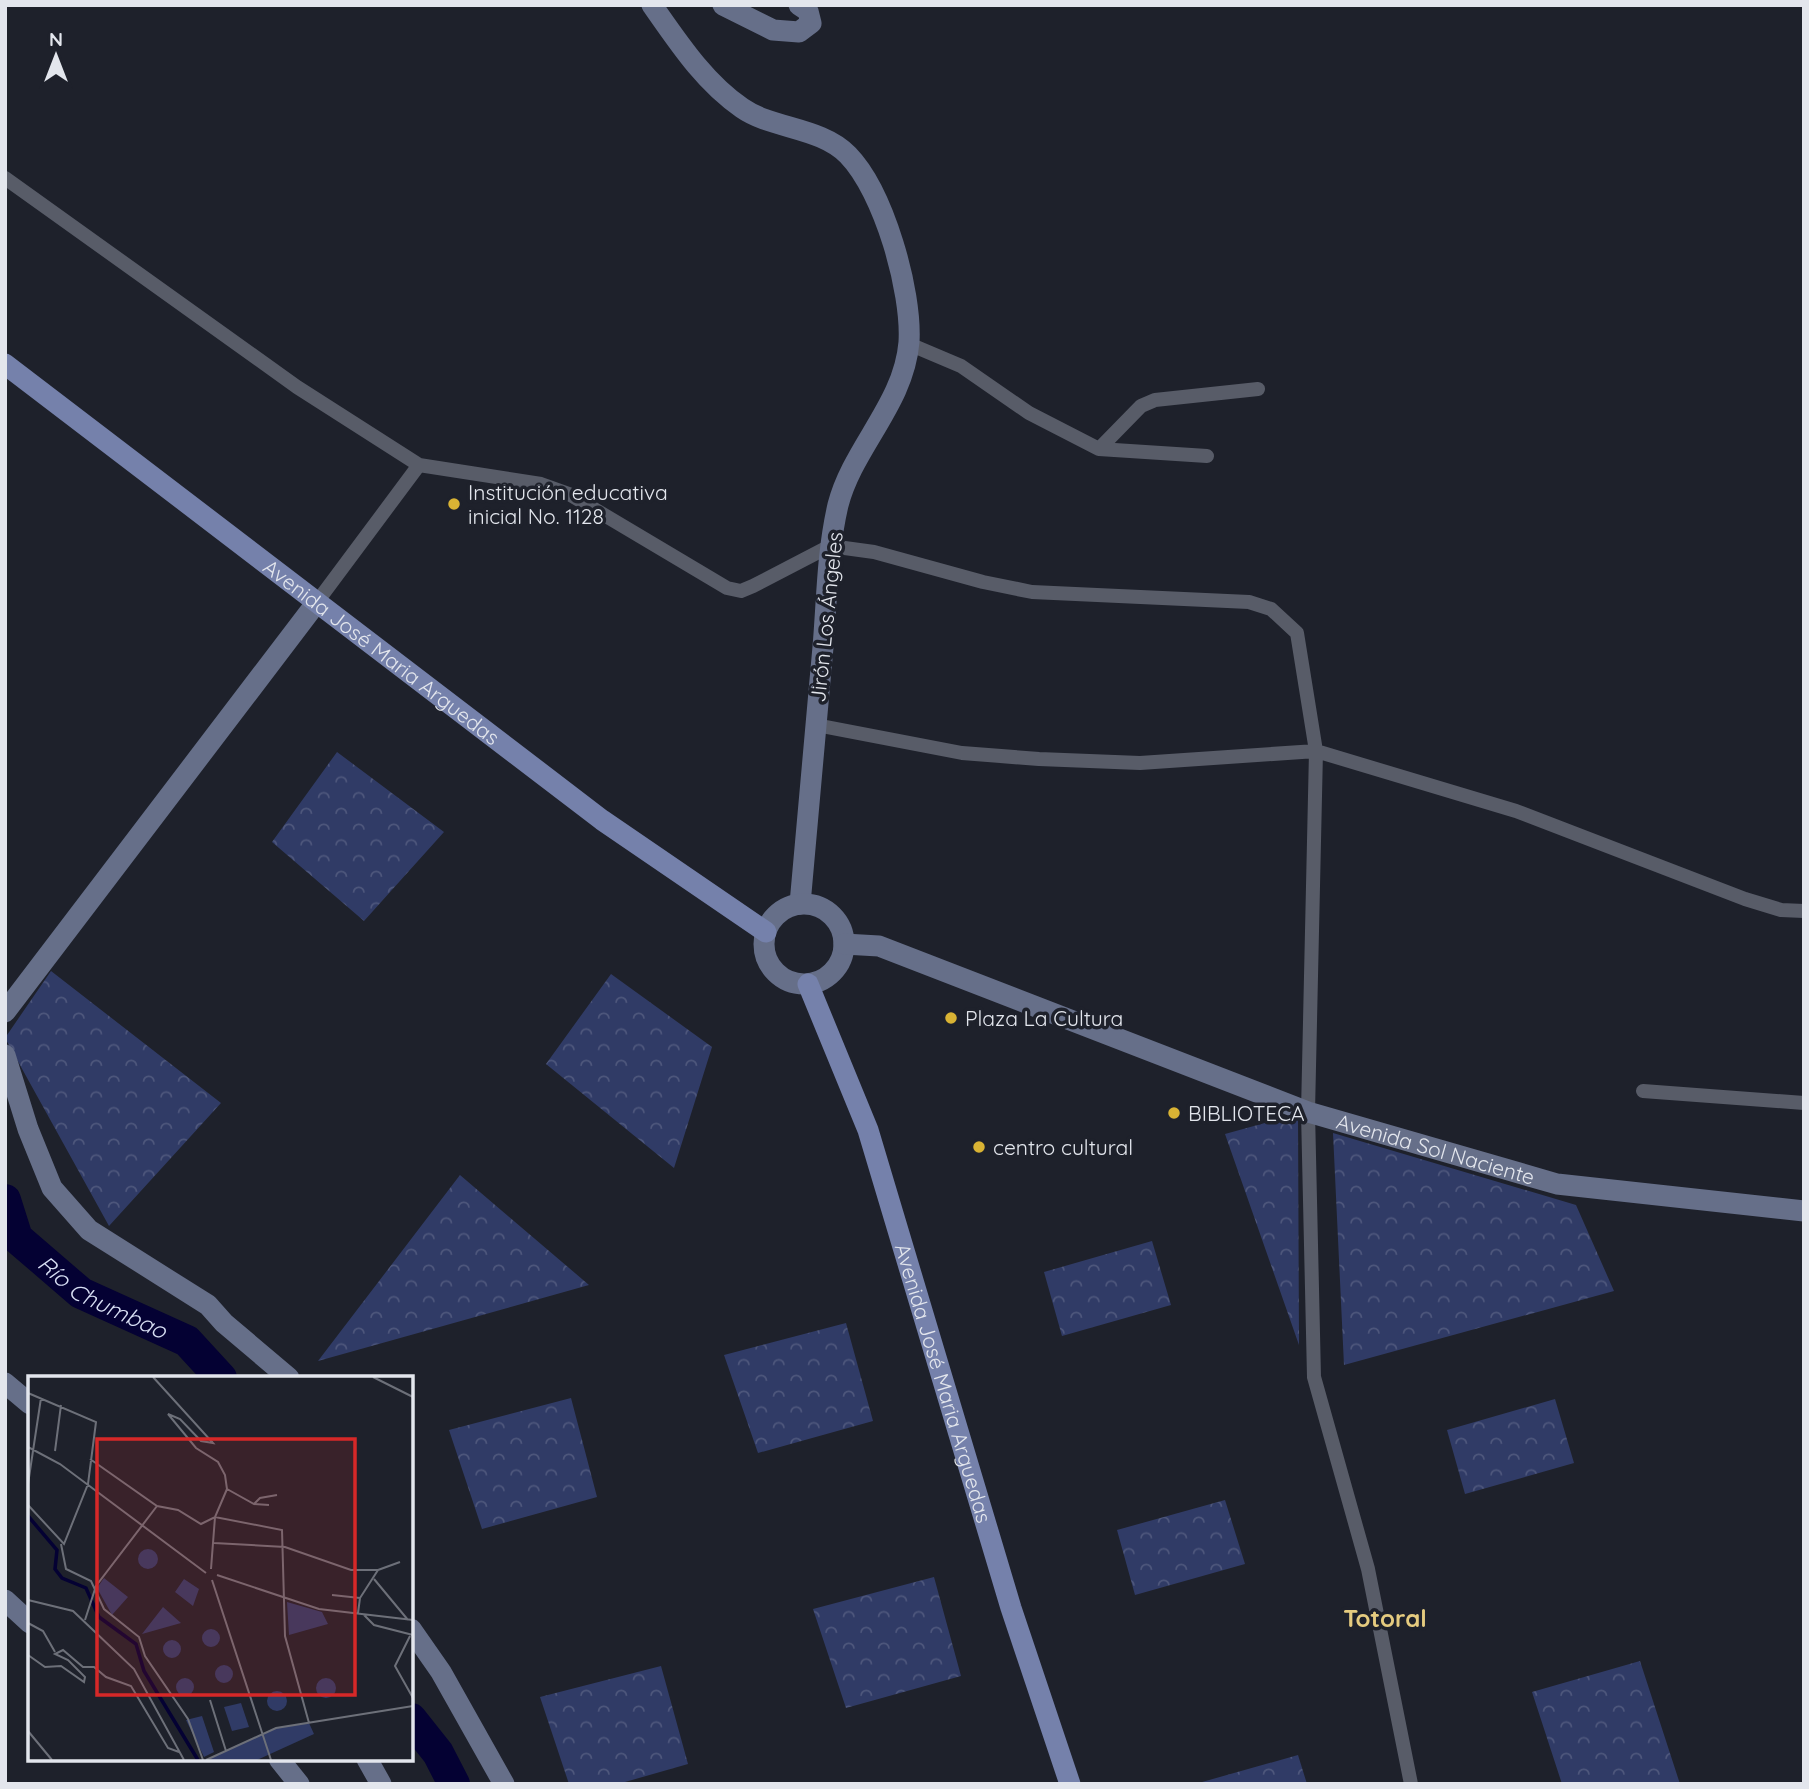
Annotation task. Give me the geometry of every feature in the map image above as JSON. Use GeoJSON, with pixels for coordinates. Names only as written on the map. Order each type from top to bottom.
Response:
{"type":"FeatureCollection","features":[{"type":"Feature","properties":{"kind":"main road","name":"Avenida José Maria Arguedas"},"geometry":{"type":"LineString","coordinates":[[5,364],[602,820],[766,932]]}},
{"type":"Feature","properties":{"kind":"main road","name":"Avenida José Maria Arguedas"},"geometry":{"type":"LineString","coordinates":[[808,984],[868,1130],[1007,1595],[1070,1784]]}},
{"type":"Feature","properties":{"kind":"street","name":"Jirón Los Ángeles"},"geometry":{"type":"LineString","coordinates":[[652,5],[691,60],[743,109],[824,140],[848,154],[877,201],[897,249],[909,317],[909,344],[897,392],[846,481],[830,545],[800,904]]}},
{"type":"Feature","properties":{"kind":"street"},"geometry":{"type":"LineString","coordinates":[[723,5],[773,30],[799,32],[811,23],[808,11],[799,5]]}},
{"type":"Feature","properties":{"kind":"street"},"geometry":{"type":"LineString","coordinates":[[5,178],[297,387],[419,465],[541,484],[569,494],[727,588],[741,590],[830,545],[874,552],[983,582],[1032,592],[1249,602],[1271,609],[1297,633],[1316,751],[1308,1112],[1314,1377],[1368,1569],[1410,1784]]}},
{"type":"Feature","properties":{"kind":"street"},"geometry":{"type":"LineString","coordinates":[[909,344],[961,366],[1029,413],[1099,449],[1207,456]]}},
{"type":"Feature","properties":{"kind":"street"},"geometry":{"type":"LineString","coordinates":[[1099,449],[1141,406],[1155,400],[1258,389]]}},
{"type":"Feature","properties":{"kind":"street"},"geometry":{"type":"LineString","coordinates":[[5,1013],[419,465]]}},
{"type":"Feature","properties":{"kind":"street"},"geometry":{"type":"LineString","coordinates":[[816,725],[962,753],[1039,759],[1140,763],[1316,751],[1516,811],[1745,900],[1781,910],[1804,911]]}},
{"type":"Feature","properties":{"kind":"street"},"geometry":{"type":"LineString","coordinates":[[800,904],[826,911],[842,931],[844,944],[837,967],[830,975],[808,984],[795,983],[773,970],[766,958],[766,932],[779,914],[800,904]]}},
{"type":"Feature","properties":{"kind":"street","name":"Avenida Sol Naciente"},"geometry":{"type":"LineString","coordinates":[[844,944],[879,946],[1308,1112],[1557,1184],[1804,1211]]}},
{"type":"Feature","properties":{"kind":"street"},"geometry":{"type":"LineString","coordinates":[[5,1055],[28,1129],[52,1188],[89,1230],[208,1306],[287,1376]]}},
{"type":"Feature","properties":{"kind":"street"},"geometry":{"type":"LineString","coordinates":[[1643,1091],[1804,1103]]}},
{"type":"Feature","properties":{"kind":"street"},"geometry":{"type":"LineString","coordinates":[[5,1383],[28,1402]]}},
{"type":"Feature","properties":{"kind":"street"},"geometry":{"type":"LineString","coordinates":[[5,1600],[28,1621]]}},
{"type":"Feature","properties":{"kind":"street"},"geometry":{"type":"LineString","coordinates":[[413,1632],[441,1672],[504,1784]]}},
{"type":"Feature","properties":{"kind":"street"},"geometry":{"type":"LineString","coordinates":[[281,1761],[299,1784]]}},
{"type":"Feature","properties":{"kind":"street"},"geometry":{"type":"LineString","coordinates":[[368,1761],[381,1784]]}},
{"type":"Feature","properties":{"kind":"green space"},"geometry":{"type":"Polygon","coordinates":[[[337,752],[444,832],[364,921],[272,842],[337,752]]]}},
{"type":"Feature","properties":{"kind":"green space"},"geometry":{"type":"Polygon","coordinates":[[[51,971],[221,1103],[109,1226],[5,1038],[51,971]]]}},
{"type":"Feature","properties":{"kind":"green space"},"geometry":{"type":"Polygon","coordinates":[[[611,974],[712,1047],[674,1168],[546,1064],[611,974]]]}},
{"type":"Feature","properties":{"kind":"green space"},"geometry":{"type":"Polygon","coordinates":[[[1298,1114],[1299,1345],[1225,1134],[1298,1114]]]}},
{"type":"Feature","properties":{"kind":"green space"},"geometry":{"type":"Polygon","coordinates":[[[1333,1133],[1576,1205],[1614,1291],[1344,1365],[1333,1133]]]}},
{"type":"Feature","properties":{"kind":"green space"},"geometry":{"type":"Polygon","coordinates":[[[460,1175],[589,1285],[318,1361],[460,1175]]]}},
{"type":"Feature","properties":{"kind":"green space"},"geometry":{"type":"Polygon","coordinates":[[[1152,1241],[1171,1305],[1062,1336],[1044,1272],[1152,1241]]]}},
{"type":"Feature","properties":{"kind":"green space"},"geometry":{"type":"Polygon","coordinates":[[[846,1323],[873,1421],[758,1453],[724,1355],[846,1323]]]}},
{"type":"Feature","properties":{"kind":"green space"},"geometry":{"type":"Polygon","coordinates":[[[571,1398],[597,1497],[482,1529],[449,1430],[571,1398]]]}},
{"type":"Feature","properties":{"kind":"green space"},"geometry":{"type":"Polygon","coordinates":[[[1555,1399],[1574,1463],[1465,1494],[1447,1430],[1555,1399]]]}},
{"type":"Feature","properties":{"kind":"green space"},"geometry":{"type":"Polygon","coordinates":[[[1225,1500],[1245,1564],[1135,1595],[1117,1530],[1225,1500]]]}},
{"type":"Feature","properties":{"kind":"green space"},"geometry":{"type":"Polygon","coordinates":[[[934,1577],[961,1676],[846,1708],[813,1609],[934,1577]]]}},
{"type":"Feature","properties":{"kind":"green space"},"geometry":{"type":"Polygon","coordinates":[[[1640,1661],[1680,1784],[1562,1784],[1532,1692],[1640,1661]]]}},
{"type":"Feature","properties":{"kind":"green space"},"geometry":{"type":"Polygon","coordinates":[[[661,1666],[688,1764],[618,1784],[569,1784],[540,1697],[661,1666]]]}},
{"type":"Feature","properties":{"kind":"green space"},"geometry":{"type":"Polygon","coordinates":[[[1298,1755],[1307,1784],[1195,1784],[1298,1755]]]}},
{"type":"Feature","properties":{"kind":"waterway","name":"Río Chumbao"},"geometry":{"type":"LineString","coordinates":[[5,1200],[17,1238],[81,1293],[187,1341],[219,1376]]}},
{"type":"Feature","properties":{"kind":"waterway","name":"Río Chumbao"},"geometry":{"type":"LineString","coordinates":[[413,1722],[438,1753],[454,1784]]}},
{"type":"Feature","properties":{"kind":"place","name":"Institución educativa inicial No. 1128"},"geometry":{"type":"Point","coordinates":[454,504]}},
{"type":"Feature","properties":{"kind":"place","name":"Plaza La Cultura"},"geometry":{"type":"Point","coordinates":[951,1018]}},
{"type":"Feature","properties":{"kind":"place","name":"BIBLIOTECA"},"geometry":{"type":"Point","coordinates":[1174,1113]}},
{"type":"Feature","properties":{"kind":"place","name":"centro cultural"},"geometry":{"type":"Point","coordinates":[979,1147]}},
{"type":"Feature","properties":{"kind":"district","name":"Totoral"},"geometry":{"type":"Point","coordinates":[1385,1618]}}]}
